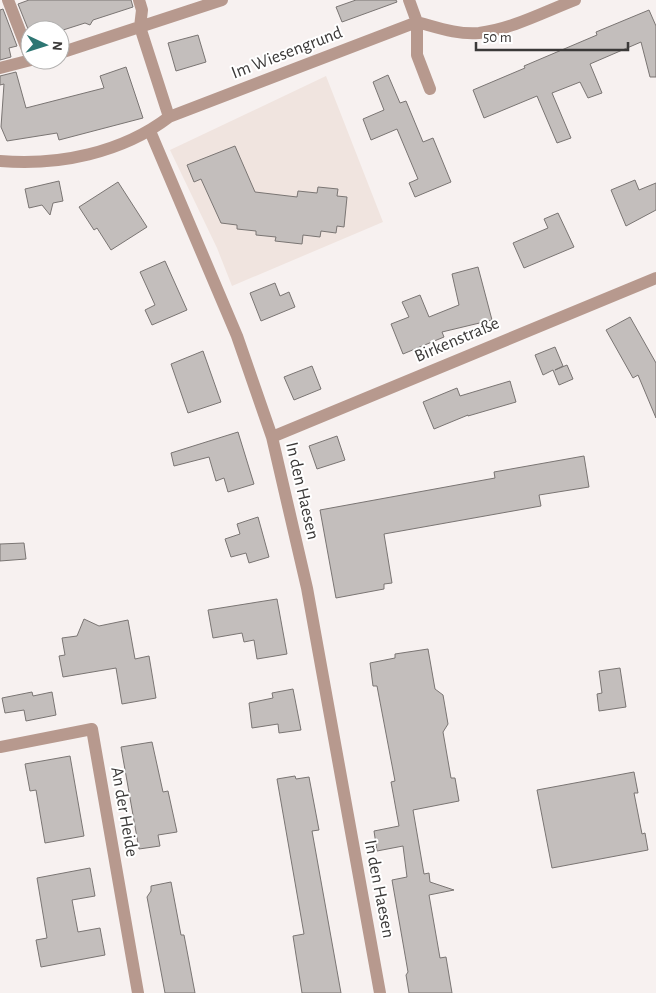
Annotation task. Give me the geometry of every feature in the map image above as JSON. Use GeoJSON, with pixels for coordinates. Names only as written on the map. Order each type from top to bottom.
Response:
{"type":"FeatureCollection","features":[{"type":"Feature","properties":{"kind":"street"},"geometry":{"type":"LineString","coordinates":[[8,0],[20,30]]}},
{"type":"Feature","properties":{"kind":"street"},"geometry":{"type":"LineString","coordinates":[[0,161],[24,163],[58,161],[91,154],[150,132],[169,117],[140,27],[142,10],[139,0]]}},
{"type":"Feature","properties":{"kind":"street"},"geometry":{"type":"LineString","coordinates":[[70,50],[222,0]]}},
{"type":"Feature","properties":{"kind":"street"},"geometry":{"type":"LineString","coordinates":[[409,0],[417,22],[418,55],[430,89]]}},
{"type":"Feature","properties":{"kind":"street"},"geometry":{"type":"LineString","coordinates":[[417,22],[451,31],[477,33],[500,29],[575,0]]}},
{"type":"Feature","properties":{"kind":"street","name":"Im Wiesengrund"},"geometry":{"type":"LineString","coordinates":[[169,117],[417,22]]}},
{"type":"Feature","properties":{"kind":"street"},"geometry":{"type":"LineString","coordinates":[[0,68],[20,62]]}},
{"type":"Feature","properties":{"kind":"street","name":"In den Haesen"},"geometry":{"type":"LineString","coordinates":[[150,132],[237,336],[272,437],[307,588],[380,993]]}},
{"type":"Feature","properties":{"kind":"street","name":"Birkenstraße"},"geometry":{"type":"LineString","coordinates":[[272,437],[656,278]]}},
{"type":"Feature","properties":{"kind":"street","name":"An der Heide"},"geometry":{"type":"LineString","coordinates":[[0,747],[92,729],[138,993]]}},
{"type":"Feature","properties":{"kind":"shaded area"},"geometry":{"type":"Polygon","coordinates":[[[326,76],[383,222],[232,286],[217,248],[170,150],[326,76]]]}},
{"type":"Feature","properties":{"kind":"building"},"geometry":{"type":"Polygon","coordinates":[[[29,0],[131,0],[133,7],[93,20],[90,25],[85,23],[70,28],[70,20],[24,20],[18,4],[29,0]]]}},
{"type":"Feature","properties":{"kind":"building"},"geometry":{"type":"Polygon","coordinates":[[[356,0],[396,0],[397,2],[342,22],[336,7],[356,0]]]}},
{"type":"Feature","properties":{"kind":"building"},"geometry":{"type":"Polygon","coordinates":[[[3,9],[17,46],[9,48],[11,57],[0,60],[0,10],[3,9]]]}},
{"type":"Feature","properties":{"kind":"building"},"geometry":{"type":"Polygon","coordinates":[[[649,10],[656,26],[656,77],[650,77],[641,42],[590,64],[602,93],[588,98],[580,82],[552,93],[571,138],[557,143],[537,96],[484,118],[473,90],[597,35],[596,32],[649,10]]]}},
{"type":"Feature","properties":{"kind":"building"},"geometry":{"type":"Polygon","coordinates":[[[198,35],[206,62],[176,71],[168,43],[198,35]]]}},
{"type":"Feature","properties":{"kind":"building"},"geometry":{"type":"Polygon","coordinates":[[[126,67],[143,118],[59,140],[57,133],[7,141],[1,127],[4,84],[0,85],[0,76],[16,72],[26,108],[104,88],[100,76],[126,67]]]}},
{"type":"Feature","properties":{"kind":"building"},"geometry":{"type":"Polygon","coordinates":[[[388,75],[400,103],[406,101],[423,142],[433,138],[451,182],[415,197],[409,183],[418,179],[397,129],[371,140],[363,119],[384,110],[373,82],[388,75]]]}},
{"type":"Feature","properties":{"kind":"building"},"geometry":{"type":"Polygon","coordinates":[[[235,146],[255,192],[297,197],[298,191],[317,193],[318,187],[338,189],[337,196],[347,197],[344,227],[337,226],[336,233],[321,231],[320,237],[303,235],[302,244],[275,241],[276,237],[256,235],[256,231],[237,229],[237,225],[221,223],[201,179],[194,182],[187,165],[235,146]]]}},
{"type":"Feature","properties":{"kind":"building"},"geometry":{"type":"Polygon","coordinates":[[[635,180],[639,190],[656,183],[656,210],[626,226],[611,190],[635,180]]]}},
{"type":"Feature","properties":{"kind":"building"},"geometry":{"type":"Polygon","coordinates":[[[59,181],[63,201],[53,203],[50,215],[42,205],[29,208],[25,189],[59,181]]]}},
{"type":"Feature","properties":{"kind":"building"},"geometry":{"type":"Polygon","coordinates":[[[118,182],[147,227],[111,250],[97,228],[94,230],[79,207],[118,182]]]}},
{"type":"Feature","properties":{"kind":"building"},"geometry":{"type":"Polygon","coordinates":[[[558,213],[574,247],[524,268],[513,243],[548,228],[544,219],[558,213]]]}},
{"type":"Feature","properties":{"kind":"building"},"geometry":{"type":"Polygon","coordinates":[[[165,261],[187,310],[152,325],[145,310],[155,305],[140,272],[165,261]]]}},
{"type":"Feature","properties":{"kind":"building"},"geometry":{"type":"Polygon","coordinates":[[[478,267],[492,320],[442,332],[444,337],[403,354],[391,324],[409,317],[402,302],[420,295],[429,317],[459,305],[452,274],[478,267]]]}},
{"type":"Feature","properties":{"kind":"building"},"geometry":{"type":"Polygon","coordinates":[[[275,283],[280,296],[289,292],[295,307],[261,321],[250,293],[275,283]]]}},
{"type":"Feature","properties":{"kind":"building"},"geometry":{"type":"Polygon","coordinates":[[[630,317],[656,363],[656,418],[638,375],[633,378],[606,330],[630,317]]]}},
{"type":"Feature","properties":{"kind":"building"},"geometry":{"type":"Polygon","coordinates":[[[555,347],[563,366],[555,370],[567,365],[573,379],[559,385],[553,370],[543,375],[535,355],[555,347]]]}},
{"type":"Feature","properties":{"kind":"building"},"geometry":{"type":"Polygon","coordinates":[[[203,351],[221,402],[188,413],[171,364],[203,351]]]}},
{"type":"Feature","properties":{"kind":"building"},"geometry":{"type":"Polygon","coordinates":[[[312,366],[321,389],[294,400],[284,377],[312,366]]]}},
{"type":"Feature","properties":{"kind":"building"},"geometry":{"type":"Polygon","coordinates":[[[510,381],[516,402],[468,415],[434,429],[423,402],[457,388],[460,396],[510,381]]]}},
{"type":"Feature","properties":{"kind":"building"},"geometry":{"type":"Polygon","coordinates":[[[238,432],[254,484],[228,492],[224,478],[216,481],[209,457],[174,466],[171,453],[238,432]]]}},
{"type":"Feature","properties":{"kind":"building"},"geometry":{"type":"Polygon","coordinates":[[[337,436],[345,460],[317,469],[309,446],[337,436]]]}},
{"type":"Feature","properties":{"kind":"building"},"geometry":{"type":"Polygon","coordinates":[[[584,456],[589,487],[539,495],[541,506],[384,534],[392,583],[384,584],[384,589],[336,598],[320,510],[495,478],[494,472],[584,456]]]}},
{"type":"Feature","properties":{"kind":"building"},"geometry":{"type":"Polygon","coordinates":[[[258,517],[269,557],[249,563],[246,553],[231,557],[225,539],[240,534],[237,524],[258,517]]]}},
{"type":"Feature","properties":{"kind":"building"},"geometry":{"type":"Polygon","coordinates":[[[24,543],[26,559],[0,561],[0,544],[24,543]]]}},
{"type":"Feature","properties":{"kind":"building"},"geometry":{"type":"Polygon","coordinates":[[[277,599],[287,654],[257,659],[254,640],[244,642],[242,633],[213,638],[208,610],[277,599]]]}},
{"type":"Feature","properties":{"kind":"building"},"geometry":{"type":"Polygon","coordinates":[[[84,619],[99,626],[128,620],[135,659],[149,656],[156,698],[122,704],[116,668],[63,677],[59,656],[65,655],[62,638],[77,636],[84,619]]]}},
{"type":"Feature","properties":{"kind":"building"},"geometry":{"type":"Polygon","coordinates":[[[428,649],[435,689],[443,695],[448,724],[443,732],[451,778],[455,778],[459,801],[413,810],[424,874],[429,873],[430,882],[454,890],[429,895],[440,958],[446,957],[452,993],[409,993],[406,975],[408,972],[392,880],[407,877],[403,846],[377,851],[374,831],[399,826],[391,782],[395,781],[377,686],[373,686],[370,663],[395,658],[395,654],[428,649]]]}},
{"type":"Feature","properties":{"kind":"building"},"geometry":{"type":"Polygon","coordinates":[[[620,668],[626,707],[599,711],[597,694],[602,693],[599,671],[620,668]]]}},
{"type":"Feature","properties":{"kind":"building"},"geometry":{"type":"Polygon","coordinates":[[[293,689],[301,730],[279,733],[278,724],[252,728],[249,703],[273,698],[272,693],[293,689]]]}},
{"type":"Feature","properties":{"kind":"building"},"geometry":{"type":"Polygon","coordinates":[[[32,692],[33,696],[52,692],[56,715],[26,721],[24,710],[5,713],[2,698],[32,692]]]}},
{"type":"Feature","properties":{"kind":"building"},"geometry":{"type":"Polygon","coordinates":[[[152,742],[163,792],[168,791],[177,832],[158,835],[160,846],[139,849],[121,747],[152,742]]]}},
{"type":"Feature","properties":{"kind":"building"},"geometry":{"type":"Polygon","coordinates":[[[70,756],[84,836],[45,843],[36,790],[30,791],[25,764],[70,756]]]}},
{"type":"Feature","properties":{"kind":"building"},"geometry":{"type":"Polygon","coordinates":[[[634,772],[638,793],[634,793],[642,834],[645,833],[648,850],[552,868],[537,790],[634,772]]]}},
{"type":"Feature","properties":{"kind":"building"},"geometry":{"type":"Polygon","coordinates":[[[295,776],[296,779],[309,777],[319,830],[312,831],[341,993],[302,993],[293,936],[304,934],[277,779],[295,776]]]}},
{"type":"Feature","properties":{"kind":"building"},"geometry":{"type":"Polygon","coordinates":[[[90,868],[95,896],[72,900],[78,932],[100,928],[105,955],[41,967],[36,940],[47,938],[37,878],[90,868]]]}},
{"type":"Feature","properties":{"kind":"building"},"geometry":{"type":"Polygon","coordinates":[[[171,882],[181,935],[184,935],[195,993],[165,993],[147,897],[151,891],[151,886],[171,882]]]}}]}
